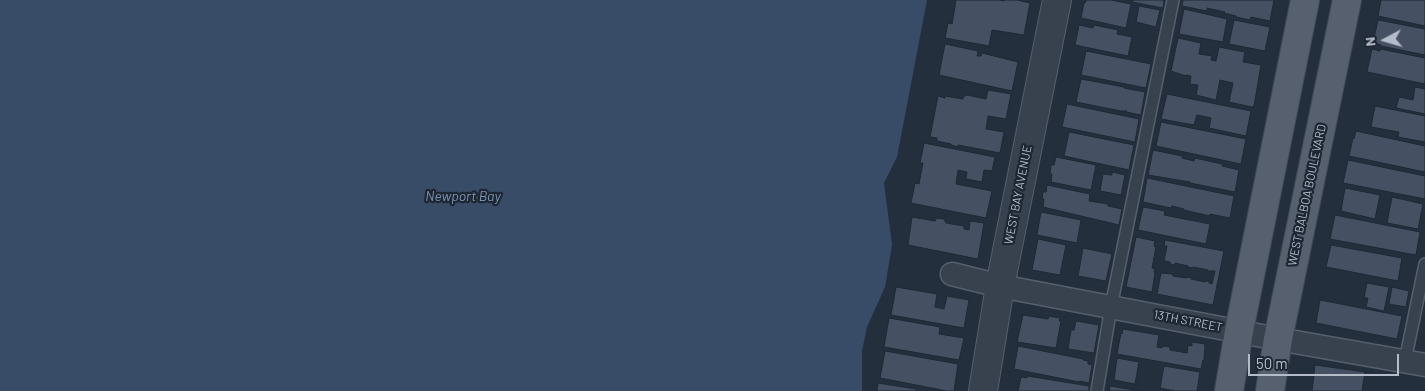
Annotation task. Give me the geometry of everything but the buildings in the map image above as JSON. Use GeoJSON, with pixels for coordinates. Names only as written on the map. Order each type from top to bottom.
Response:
{"type":"FeatureCollection","features":[{"type":"Feature","properties":{"kind":"main road"},"geometry":{"type":"LineString","coordinates":[[1229,391],[1239,331],[1305,0]]}},
{"type":"Feature","properties":{"kind":"main road","name":"WEST BALBOA BOULEVARD"},"geometry":{"type":"LineString","coordinates":[[1270,391],[1278,339],[1347,0]]}},
{"type":"Feature","properties":{"kind":"street","name":"WEST BAY AVENUE"},"geometry":{"type":"LineString","coordinates":[[983,391],[1000,286],[1058,0]]}},
{"type":"Feature","properties":{"kind":"street","name":"13TH STREET"},"geometry":{"type":"LineString","coordinates":[[952,274],[1000,286],[1415,363]]}},
{"type":"Feature","properties":{"kind":"lane"},"geometry":{"type":"LineString","coordinates":[[1097,391],[1111,307],[1173,0]]}},
{"type":"Feature","properties":{"kind":"lane"},"geometry":{"type":"LineString","coordinates":[[1415,363],[1425,264]]}},
{"type":"Feature","properties":{"kind":"water","name":"Newport Bay"},"geometry":{"type":"Polygon","coordinates":[[[0,0],[927,0],[897,157],[884,183],[892,245],[885,287],[867,327],[862,351],[862,391],[0,391],[0,0]]]}}]}
